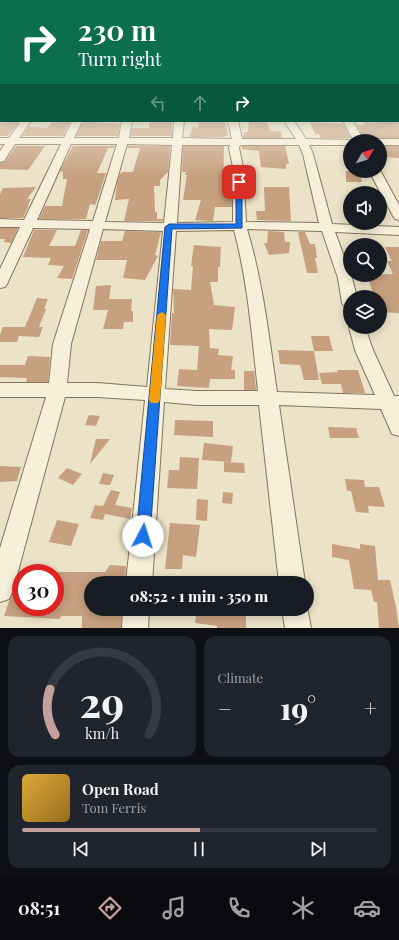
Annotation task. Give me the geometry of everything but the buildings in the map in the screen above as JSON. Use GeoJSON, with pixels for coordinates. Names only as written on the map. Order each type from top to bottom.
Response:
{"type":"FeatureCollection","features":[{"type":"Feature","properties":{"kind":"street"},"geometry":{"type":"LineString","coordinates":[[0,158],[25,122]]}},
{"type":"Feature","properties":{"kind":"street"},"geometry":{"type":"LineString","coordinates":[[0,284],[77,122]]}},
{"type":"Feature","properties":{"kind":"street"},"geometry":{"type":"LineString","coordinates":[[0,590],[57,391],[62,344],[128,122]]}},
{"type":"Feature","properties":{"kind":"street"},"geometry":{"type":"LineString","coordinates":[[140,576],[179,122]]}},
{"type":"Feature","properties":{"kind":"street"},"geometry":{"type":"LineString","coordinates":[[233,122],[237,138],[234,148],[238,167],[240,227],[247,252],[255,297],[291,576]]}},
{"type":"Feature","properties":{"kind":"street"},"geometry":{"type":"LineString","coordinates":[[290,122],[308,154],[327,228],[345,278],[347,290]]}},
{"type":"Feature","properties":{"kind":"street"},"geometry":{"type":"LineString","coordinates":[[349,122],[356,134]]}},
{"type":"Feature","properties":{"kind":"street"},"geometry":{"type":"LineString","coordinates":[[0,141],[343,142]]}},
{"type":"Feature","properties":{"kind":"street"},"geometry":{"type":"LineString","coordinates":[[387,142],[399,142]]}},
{"type":"Feature","properties":{"kind":"street"},"geometry":{"type":"LineString","coordinates":[[379,178],[399,216]]}},
{"type":"Feature","properties":{"kind":"street"},"geometry":{"type":"LineString","coordinates":[[0,223],[169,227],[240,227],[274,225],[399,231]]}},
{"type":"Feature","properties":{"kind":"street"},"geometry":{"type":"LineString","coordinates":[[359,334],[364,350],[394,403],[399,429]]}},
{"type":"Feature","properties":{"kind":"street"},"geometry":{"type":"LineString","coordinates":[[0,390],[97,390],[197,398],[269,398],[394,403]]}},
{"type":"Feature","properties":{"kind":"street"},"geometry":{"type":"LineString","coordinates":[[135,628],[136,616]]}},
{"type":"Feature","properties":{"kind":"street"},"geometry":{"type":"LineString","coordinates":[[296,616],[298,628]]}},
{"type":"Feature","properties":{"kind":"slow traffic"},"geometry":{"type":"LineString","coordinates":[[155,400],[162,315]]}},
{"type":"Feature","properties":{"kind":"route"},"geometry":{"type":"LineString","coordinates":[[143,536],[169,227],[240,227],[239,182]]}}]}
